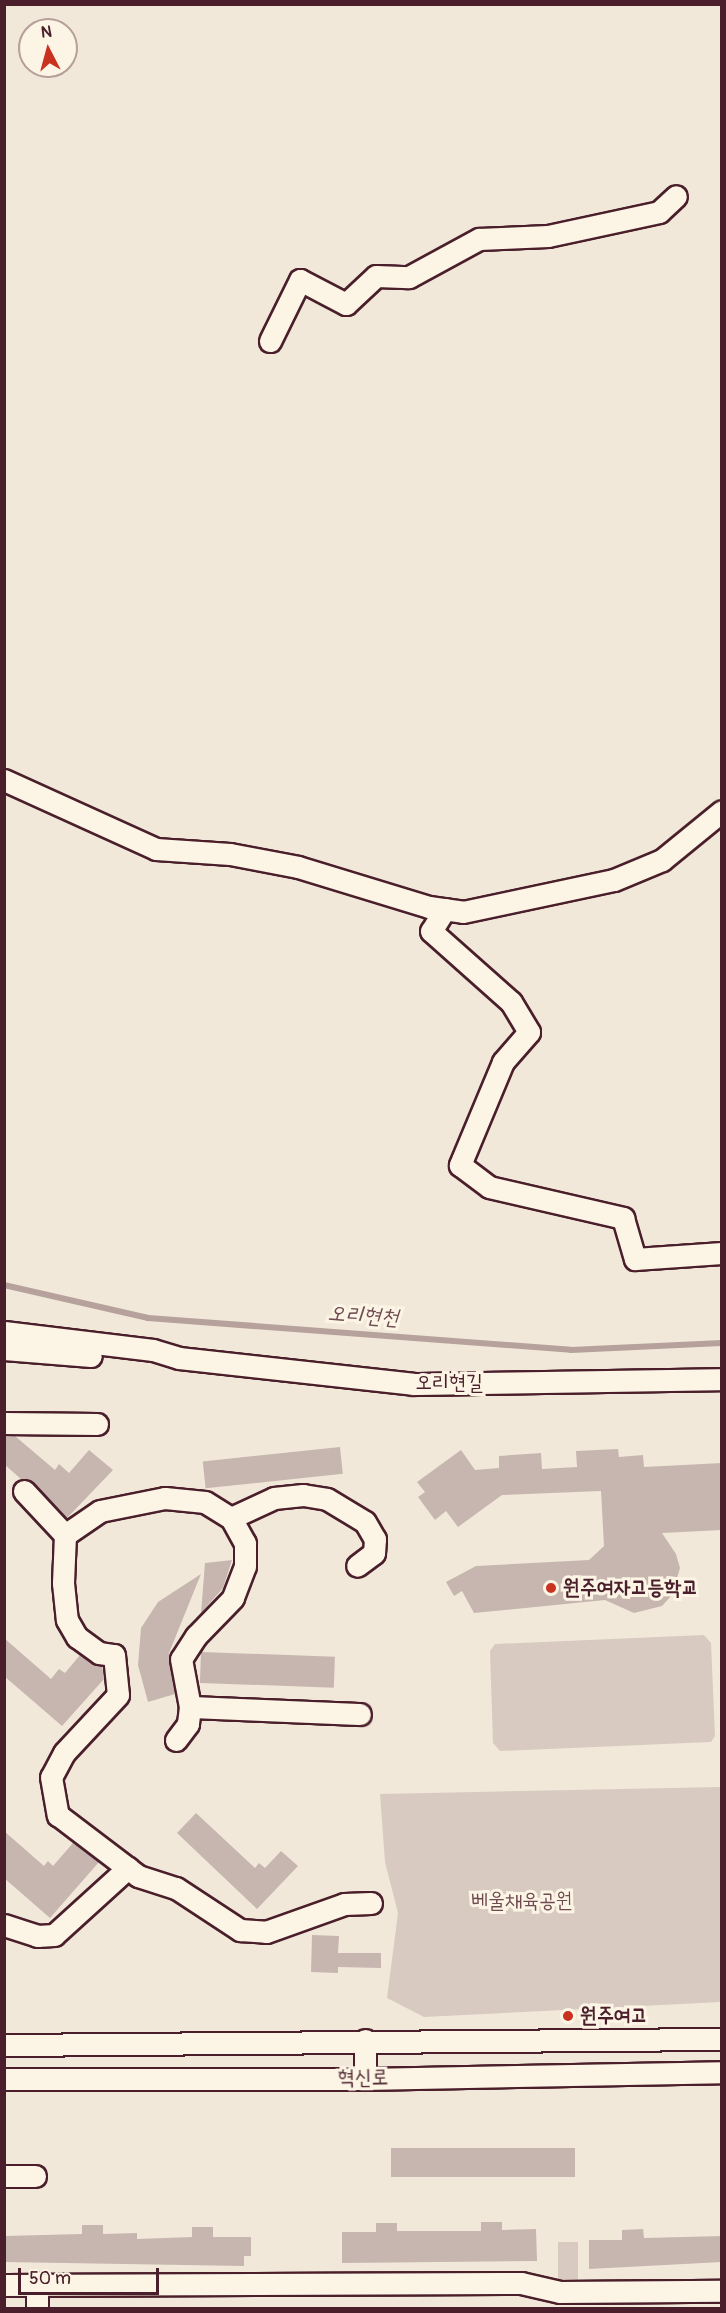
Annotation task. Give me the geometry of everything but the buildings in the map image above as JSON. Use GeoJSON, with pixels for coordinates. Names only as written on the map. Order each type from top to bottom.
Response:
{"type":"FeatureCollection","features":[{"type":"Feature","properties":{"kind":"street"},"geometry":{"type":"LineString","coordinates":[[270,341],[300,280],[346,304],[376,276],[409,277],[479,239],[548,236],[626,220],[658,212],[676,196]]}},
{"type":"Feature","properties":{"kind":"street"},"geometry":{"type":"LineString","coordinates":[[4,780],[156,849],[230,854],[298,867],[445,909],[463,912],[614,880],[662,860],[722,811]]}},
{"type":"Feature","properties":{"kind":"street"},"geometry":{"type":"LineString","coordinates":[[445,909],[431,931],[511,1002],[529,1032],[502,1062],[459,1166],[489,1187],[623,1218],[635,1258],[722,1253]]}},
{"type":"Feature","properties":{"kind":"street","name":"오리현길"},"geometry":{"type":"LineString","coordinates":[[4,1332],[153,1350],[178,1358],[412,1384],[722,1379]]}},
{"type":"Feature","properties":{"kind":"street","name":"오리현길"},"geometry":{"type":"LineString","coordinates":[[4,1349],[155,1361],[178,1358]]}},
{"type":"Feature","properties":{"kind":"street"},"geometry":{"type":"LineString","coordinates":[[4,1423],[97,1424]]}},
{"type":"Feature","properties":{"kind":"street"},"geometry":{"type":"LineString","coordinates":[[24,1491],[66,1535],[63,1583],[67,1620],[77,1637],[99,1653],[114,1655],[118,1695],[64,1753],[51,1777],[52,1798],[58,1815],[138,1876],[176,1888],[240,1930],[266,1932],[344,1904],[371,1903]]}},
{"type":"Feature","properties":{"kind":"street"},"geometry":{"type":"LineString","coordinates":[[231,1518],[274,1498],[303,1495],[327,1499],[365,1522],[375,1539],[374,1553],[357,1566]]}},
{"type":"Feature","properties":{"kind":"street"},"geometry":{"type":"LineString","coordinates":[[66,1535],[100,1510],[165,1498],[206,1502],[231,1518],[245,1543],[245,1566],[233,1598],[196,1636],[181,1659],[190,1707],[188,1724],[176,1740]]}},
{"type":"Feature","properties":{"kind":"street"},"geometry":{"type":"LineString","coordinates":[[190,1707],[360,1714]]}},
{"type":"Feature","properties":{"kind":"street"},"geometry":{"type":"LineString","coordinates":[[4,1925],[37,1936],[54,1935],[128,1868]]}},
{"type":"Feature","properties":{"kind":"street","name":"혁신로"},"geometry":{"type":"LineString","coordinates":[[4,2044],[722,2039]]}},
{"type":"Feature","properties":{"kind":"street"},"geometry":{"type":"LineString","coordinates":[[365,2040],[365,2079]]}},
{"type":"Feature","properties":{"kind":"street","name":"혁신로"},"geometry":{"type":"LineString","coordinates":[[4,2079],[365,2079],[722,2072]]}},
{"type":"Feature","properties":{"kind":"street"},"geometry":{"type":"LineString","coordinates":[[4,2176],[36,2176]]}},
{"type":"Feature","properties":{"kind":"street"},"geometry":{"type":"LineString","coordinates":[[37,2283],[37,2308]]}},
{"type":"Feature","properties":{"kind":"street"},"geometry":{"type":"LineString","coordinates":[[4,2285],[37,2283],[520,2283],[560,2292],[722,2291]]}},
{"type":"Feature","properties":{"kind":"green space"},"geometry":{"type":"Polygon","coordinates":[[[704,1635],[711,1643],[715,1736],[711,1742],[500,1751],[493,1743],[490,1651],[495,1644],[704,1635]]]}},
{"type":"Feature","properties":{"kind":"green space","name":"베울채육공원"},"geometry":{"type":"Polygon","coordinates":[[[721,1787],[721,2002],[424,2017],[387,1998],[398,1913],[385,1862],[380,1794],[721,1787]]]}},
{"type":"Feature","properties":{"kind":"green space"},"geometry":{"type":"Polygon","coordinates":[[[558,2242],[578,2242],[578,2280],[558,2280],[558,2242]]]}},
{"type":"Feature","properties":{"kind":"waterway","name":"오리현천"},"geometry":{"type":"LineString","coordinates":[[4,1285],[148,1318],[571,1350],[722,1343]]}},
{"type":"Feature","properties":{"kind":"place","name":"원주여자고등학교"},"geometry":{"type":"Point","coordinates":[551,1588]}},
{"type":"Feature","properties":{"kind":"place","name":"원주여고"},"geometry":{"type":"Point","coordinates":[568,2016]}}]}
